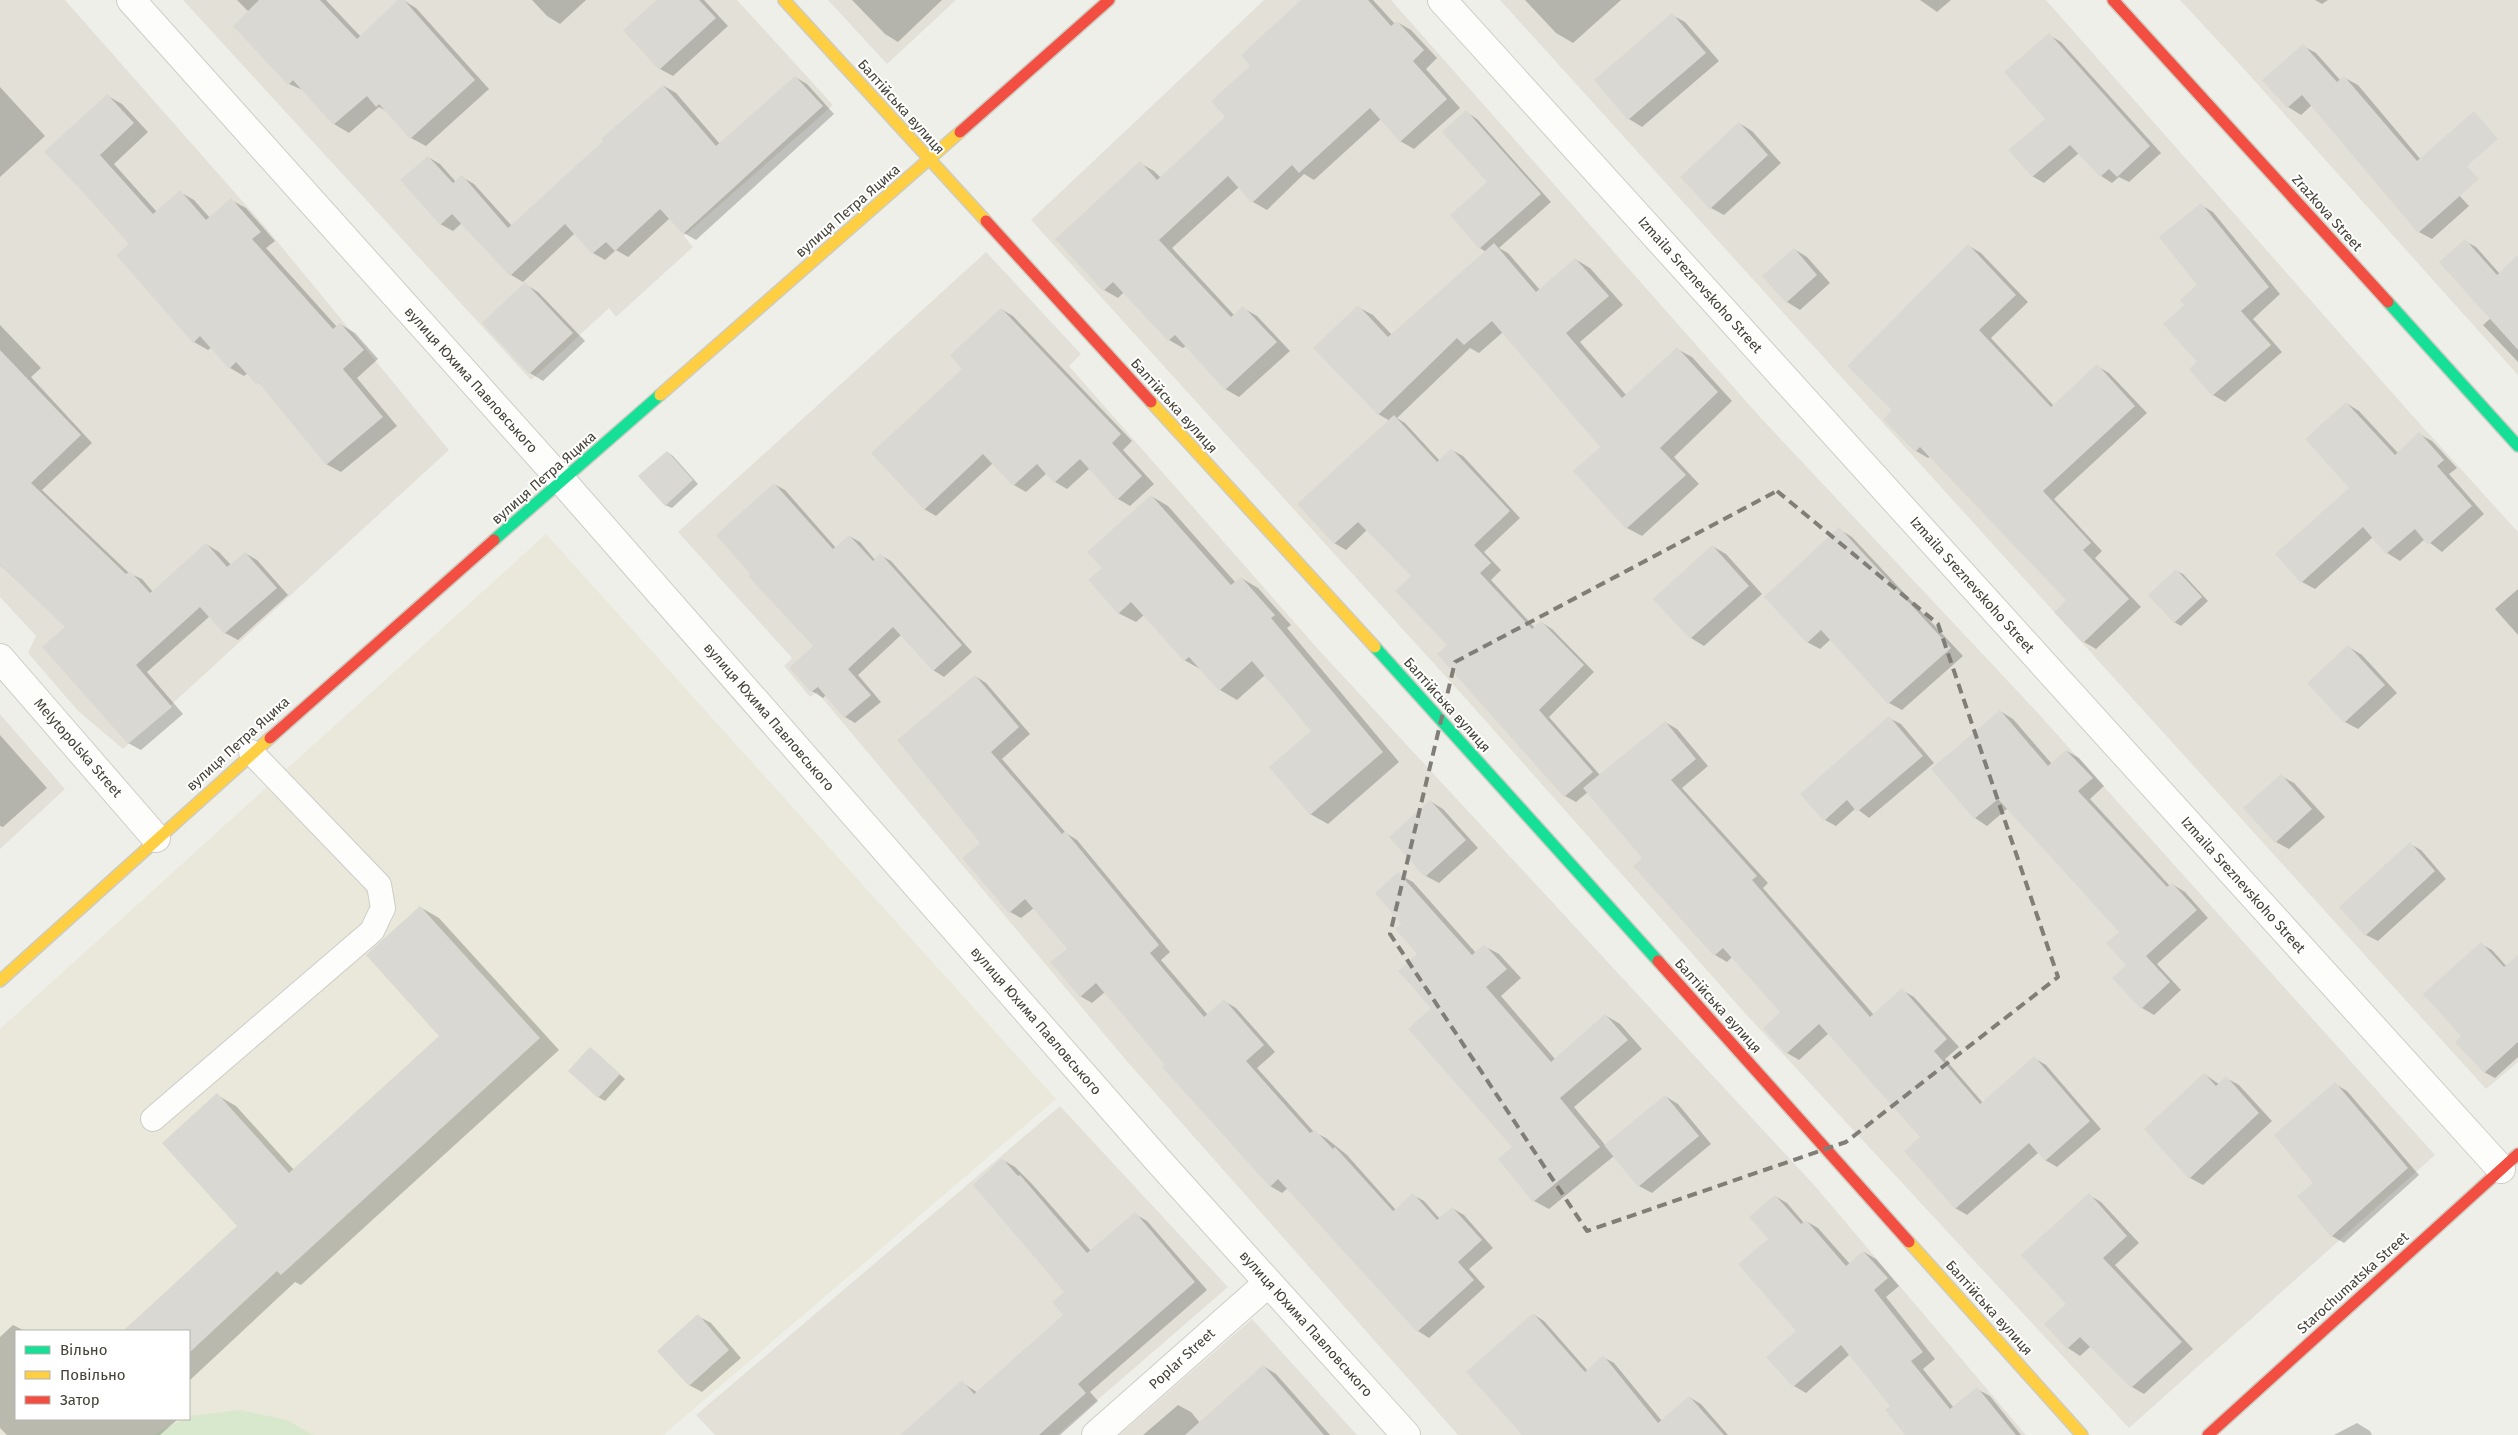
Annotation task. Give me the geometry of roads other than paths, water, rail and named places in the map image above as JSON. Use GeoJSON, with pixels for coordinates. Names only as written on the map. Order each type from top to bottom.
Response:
{"type":"FeatureCollection","features":[{"type":"Feature","properties":{"kind":"street","name":"вулиця Юхима Павловського"},"geometry":{"type":"LineString","coordinates":[[131,0],[563,482],[1268,1283],[1406,1435]]}},
{"type":"Feature","properties":{"kind":"street","name":"Балтійська вулиця"},"geometry":{"type":"LineString","coordinates":[[784,0],[1527,814],[2082,1435]]}},
{"type":"Feature","properties":{"kind":"street","name":"вулиця Петра Яцика"},"geometry":{"type":"LineString","coordinates":[[0,981],[251,752],[563,482],[1110,0]]}},
{"type":"Feature","properties":{"kind":"street","name":"Izmaila Sreznevskoho Street"},"geometry":{"type":"LineString","coordinates":[[1442,0],[2510,1162]]}},
{"type":"Feature","properties":{"kind":"street","name":"Zrazkova Street"},"geometry":{"type":"LineString","coordinates":[[2114,0],[2518,446]]}},
{"type":"Feature","properties":{"kind":"street","name":"Melytopolska Street"},"geometry":{"type":"LineString","coordinates":[[0,658],[156,838]]}},
{"type":"Feature","properties":{"kind":"street","name":"Starochumatska Street"},"geometry":{"type":"LineString","coordinates":[[2208,1435],[2510,1162]]}},
{"type":"Feature","properties":{"kind":"street","name":"Poplar Street"},"geometry":{"type":"LineString","coordinates":[[1096,1435],[1268,1283]]}},
{"type":"Feature","properties":{"kind":"lane"},"geometry":{"type":"LineString","coordinates":[[153,1119],[372,931],[383,908],[379,885],[251,752]]}}]}
